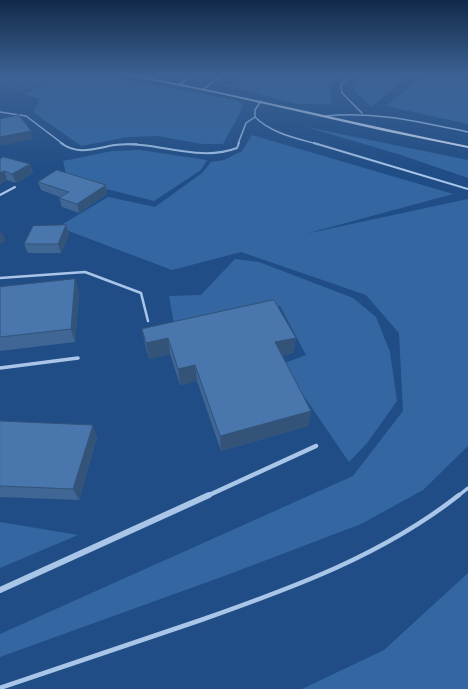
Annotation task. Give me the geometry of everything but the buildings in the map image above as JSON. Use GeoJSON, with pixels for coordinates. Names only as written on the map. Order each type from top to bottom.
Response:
{"type":"FeatureCollection","features":[{"type":"Feature","properties":{"kind":"street"},"geometry":{"type":"LineString","coordinates":[[289,108],[384,131],[468,147]]}},
{"type":"Feature","properties":{"kind":"street"},"geometry":{"type":"LineString","coordinates":[[0,590],[316,446]]}},
{"type":"Feature","properties":{"kind":"lane"},"geometry":{"type":"LineString","coordinates":[[256,108],[255,117],[258,120],[270,128],[287,135],[468,189]]}},
{"type":"Feature","properties":{"kind":"lane"},"geometry":{"type":"LineString","coordinates":[[357,108],[362,113]]}},
{"type":"Feature","properties":{"kind":"lane"},"geometry":{"type":"LineString","coordinates":[[0,112],[26,116],[68,148],[73,150],[80,151],[138,144],[211,154],[228,152],[237,148],[246,123],[255,117]]}},
{"type":"Feature","properties":{"kind":"lane"},"geometry":{"type":"LineString","coordinates":[[324,117],[346,113],[362,113],[381,115],[468,132]]}},
{"type":"Feature","properties":{"kind":"lane"},"geometry":{"type":"LineString","coordinates":[[0,196],[16,187]]}},
{"type":"Feature","properties":{"kind":"lane"},"geometry":{"type":"LineString","coordinates":[[0,278],[85,272],[141,293],[148,321]]}},
{"type":"Feature","properties":{"kind":"lane"},"geometry":{"type":"LineString","coordinates":[[0,368],[78,358]]}},
{"type":"Feature","properties":{"kind":"lane"},"geometry":{"type":"LineString","coordinates":[[0,688],[161,634],[282,591],[338,568],[387,543],[430,517],[468,488]]}},
{"type":"Feature","properties":{"kind":"shaded area"},"geometry":{"type":"Polygon","coordinates":[[[35,108],[242,108],[223,144],[202,144],[157,136],[128,137],[81,146],[33,112],[35,108]]]}},
{"type":"Feature","properties":{"kind":"shaded area"},"geometry":{"type":"Polygon","coordinates":[[[396,108],[468,108],[468,124],[396,108]]]}},
{"type":"Feature","properties":{"kind":"shaded area"},"geometry":{"type":"Polygon","coordinates":[[[306,127],[468,160],[468,178],[398,154],[306,127]]]}},
{"type":"Feature","properties":{"kind":"shaded area"},"geometry":{"type":"Polygon","coordinates":[[[252,135],[453,194],[305,234],[468,199],[468,446],[423,490],[361,524],[227,575],[0,657],[0,634],[353,476],[403,411],[399,333],[366,295],[241,252],[172,270],[58,227],[108,197],[155,207],[202,173],[211,162],[224,160],[242,151],[252,135]]]}},
{"type":"Feature","properties":{"kind":"shaded area"},"geometry":{"type":"Polygon","coordinates":[[[140,150],[207,160],[201,170],[154,201],[83,183],[66,174],[63,161],[112,151],[140,150]]]}},
{"type":"Feature","properties":{"kind":"shaded area"},"geometry":{"type":"Polygon","coordinates":[[[235,259],[259,262],[353,298],[376,317],[390,352],[397,401],[367,443],[349,462],[282,364],[306,355],[280,306],[175,330],[169,296],[201,295],[235,259]]]}},
{"type":"Feature","properties":{"kind":"shaded area"},"geometry":{"type":"Polygon","coordinates":[[[0,522],[78,535],[0,568],[0,522]]]}},
{"type":"Feature","properties":{"kind":"shaded area"},"geometry":{"type":"Polygon","coordinates":[[[468,573],[468,689],[302,689],[384,650],[468,573]]]}}]}
